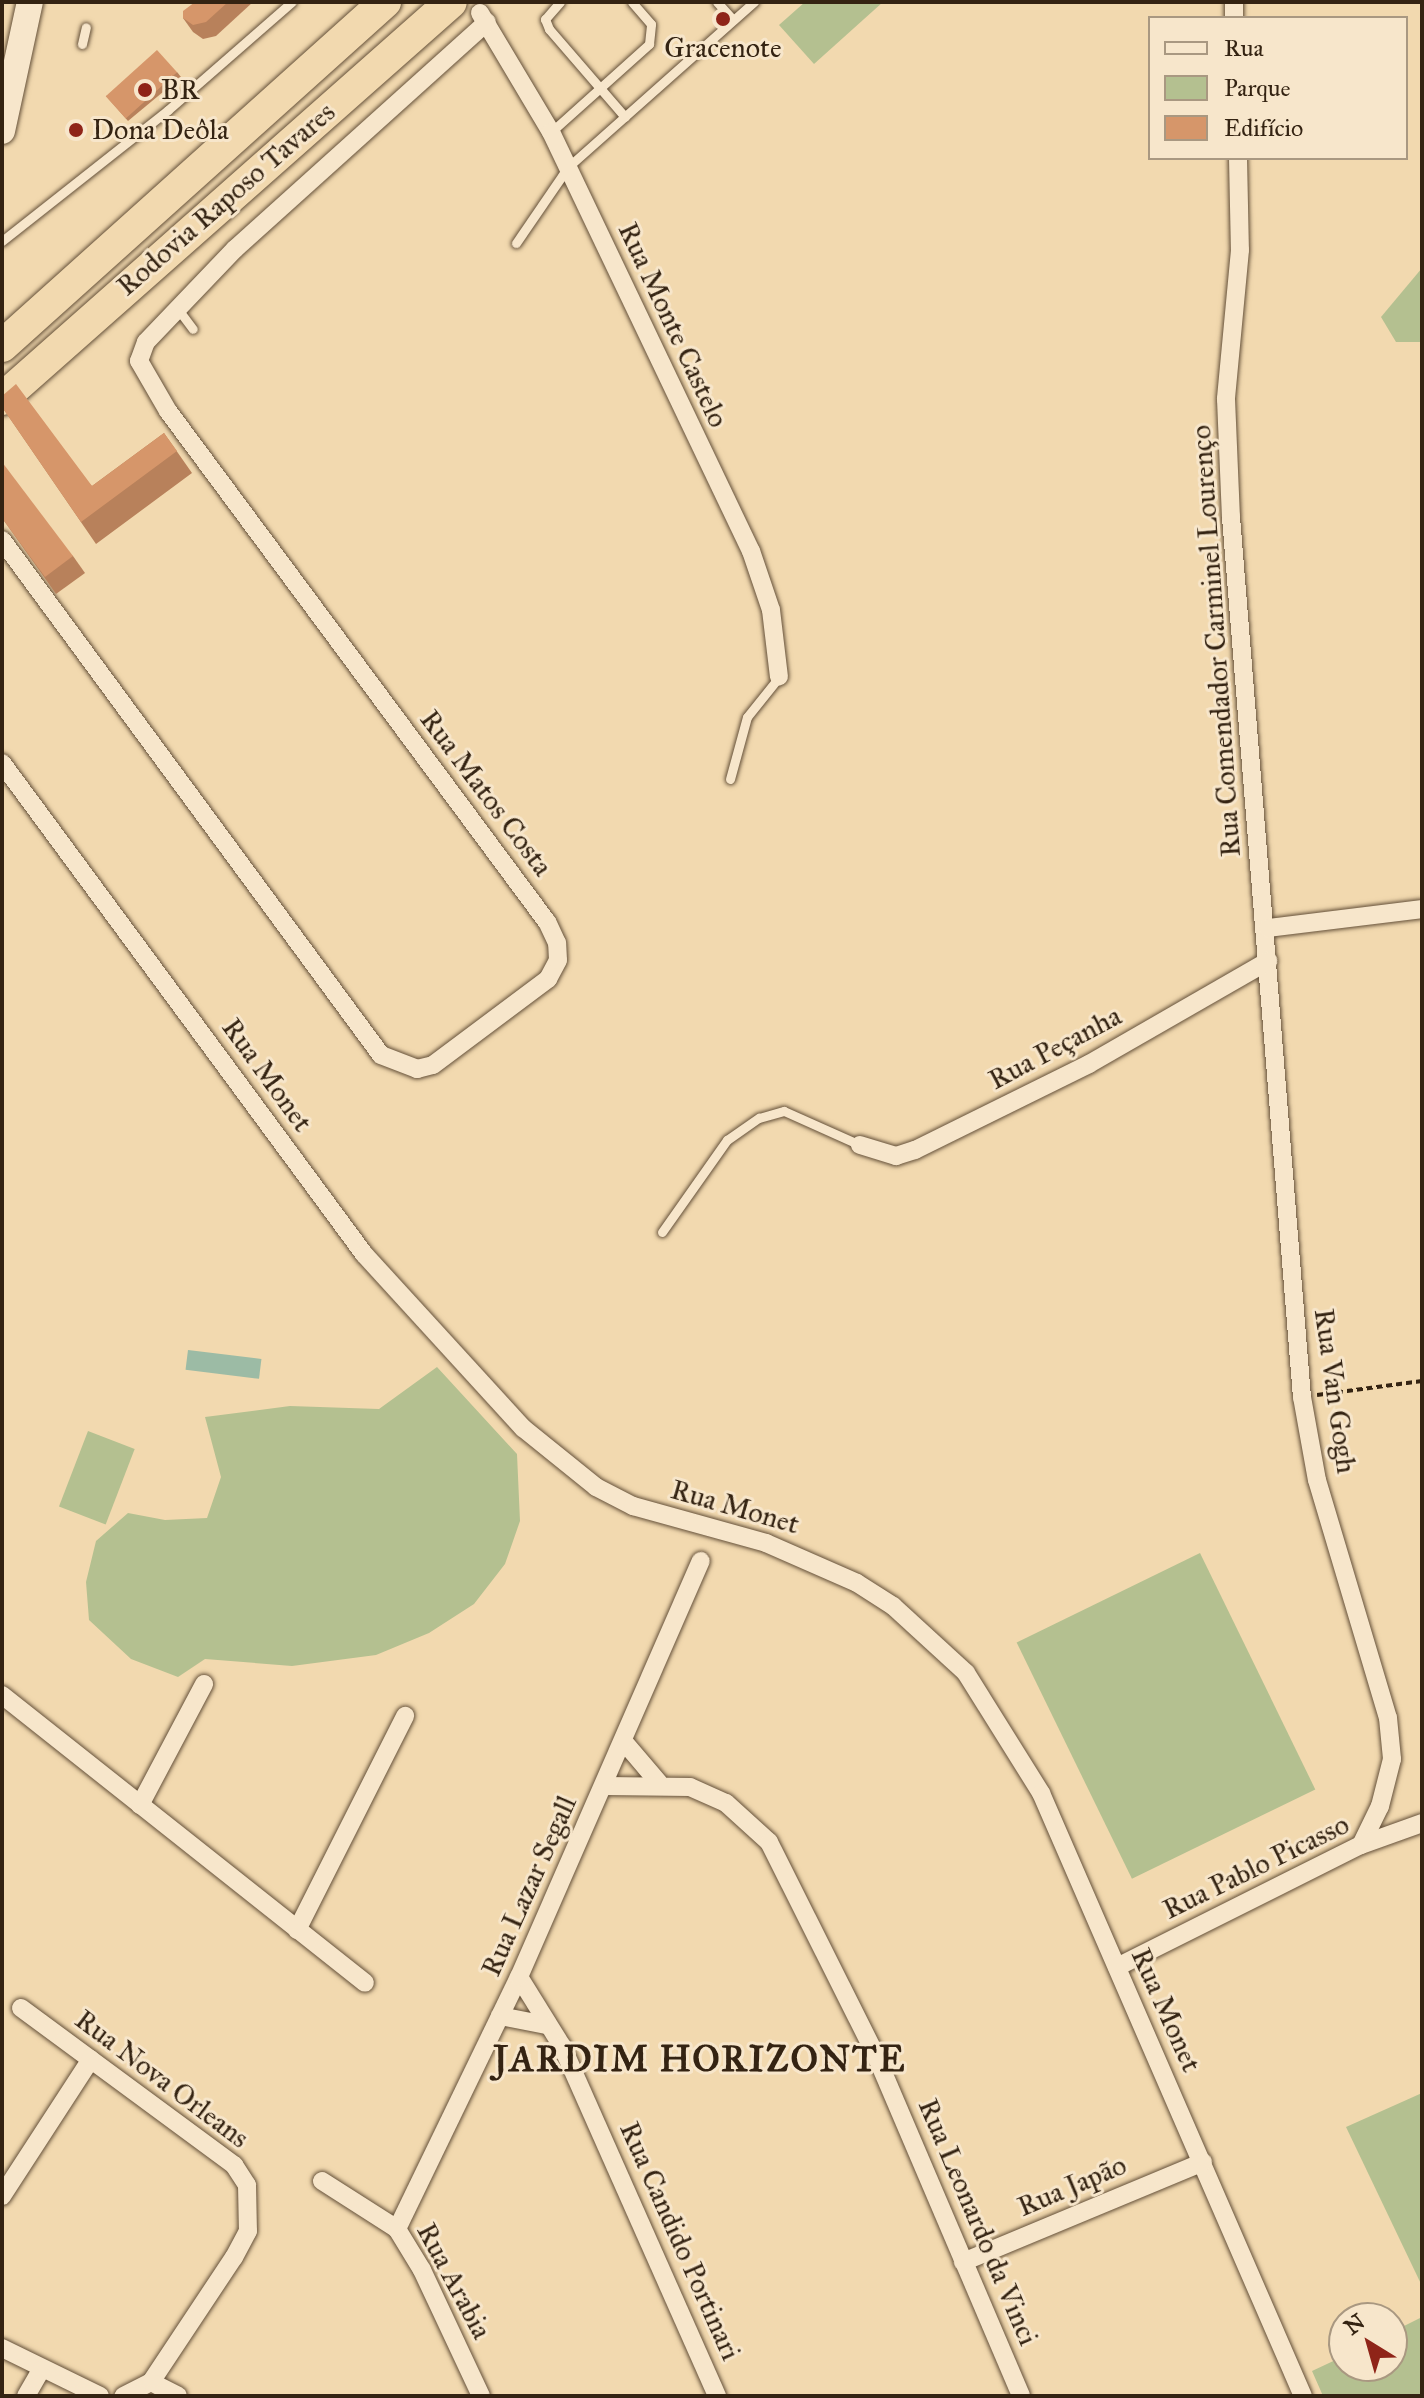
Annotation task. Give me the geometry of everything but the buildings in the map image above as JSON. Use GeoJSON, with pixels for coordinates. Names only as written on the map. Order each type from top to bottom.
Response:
{"type":"FeatureCollection","features":[{"type":"Feature","properties":{"kind":"highway","name":"Rodovia Raposo Tavares"},"geometry":{"type":"LineString","coordinates":[[2,346],[385,2]]}},
{"type":"Feature","properties":{"kind":"highway","name":"Rodovia Raposo Tavares"},"geometry":{"type":"LineString","coordinates":[[2,399],[468,10]]}},
{"type":"Feature","properties":{"kind":"main road"},"geometry":{"type":"LineString","coordinates":[[2,131],[30,2]]}},
{"type":"Feature","properties":{"kind":"street","name":"Rua Monte Castelo"},"geometry":{"type":"LineString","coordinates":[[468,10],[551,132],[751,551],[771,610],[779,677]]}},
{"type":"Feature","properties":{"kind":"street","name":"Rua Matos Costa"},"geometry":{"type":"LineString","coordinates":[[2,540],[381,1055],[417,1069],[433,1065],[548,979],[558,960],[557,943],[547,922],[144,375],[139,361],[146,342],[177,308],[324,167],[468,10]]}},
{"type":"Feature","properties":{"kind":"street","name":"Rua Comendador Carminel Lourenço"},"geometry":{"type":"LineString","coordinates":[[1238,160],[1240,250],[1226,399],[1238,632],[1268,928]]}},
{"type":"Feature","properties":{"kind":"street","name":"Rua Monet"},"geometry":{"type":"LineString","coordinates":[[2,763],[364,1254],[523,1428],[596,1487],[633,1506],[766,1543],[857,1583],[949,1654],[986,1702],[1041,1793],[1303,2396]]}},
{"type":"Feature","properties":{"kind":"street"},"geometry":{"type":"LineString","coordinates":[[1268,928],[1422,909]]}},
{"type":"Feature","properties":{"kind":"street","name":"Rua Van Gogh"},"geometry":{"type":"LineString","coordinates":[[1268,928],[1302,1397],[1317,1480],[1388,1718],[1392,1759],[1380,1806],[1361,1845]]}},
{"type":"Feature","properties":{"kind":"street","name":"Rua Peçanha"},"geometry":{"type":"LineString","coordinates":[[860,1145],[896,1156],[915,1150],[1089,1064],[1268,961]]}},
{"type":"Feature","properties":{"kind":"street","name":"Rua Lazar Segall"},"geometry":{"type":"LineString","coordinates":[[397,2229],[519,1977],[625,1743],[701,1561]]}},
{"type":"Feature","properties":{"kind":"street"},"geometry":{"type":"LineString","coordinates":[[140,1805],[204,1684]]}},
{"type":"Feature","properties":{"kind":"street"},"geometry":{"type":"LineString","coordinates":[[2,1695],[365,1983]]}},
{"type":"Feature","properties":{"kind":"street"},"geometry":{"type":"LineString","coordinates":[[297,1930],[405,1716]]}},
{"type":"Feature","properties":{"kind":"street"},"geometry":{"type":"LineString","coordinates":[[625,1743],[659,1783]]}},
{"type":"Feature","properties":{"kind":"street","name":"Rua Leonardo da Vinci"},"geometry":{"type":"LineString","coordinates":[[605,1786],[659,1783],[690,1787],[726,1803],[769,1842],[877,2058],[1021,2396]]}},
{"type":"Feature","properties":{"kind":"street","name":"Rua Pablo Picasso"},"geometry":{"type":"LineString","coordinates":[[1117,1967],[1361,1845],[1422,1823]]}},
{"type":"Feature","properties":{"kind":"street","name":"Rua Candido Portinari"},"geometry":{"type":"LineString","coordinates":[[519,1977],[546,2025],[562,2046],[639,2212],[717,2396]]}},
{"type":"Feature","properties":{"kind":"street","name":"Rua Nova Orleans"},"geometry":{"type":"LineString","coordinates":[[21,2008],[234,2165],[247,2185],[250,2206],[248,2231],[151,2382]]}},
{"type":"Feature","properties":{"kind":"street"},"geometry":{"type":"LineString","coordinates":[[500,2016],[546,2025]]}},
{"type":"Feature","properties":{"kind":"street"},"geometry":{"type":"LineString","coordinates":[[2,2196],[91,2059]]}},
{"type":"Feature","properties":{"kind":"street","name":"Rua Japão"},"geometry":{"type":"LineString","coordinates":[[963,2262],[1203,2162]]}},
{"type":"Feature","properties":{"kind":"street","name":"Rua Arabia"},"geometry":{"type":"LineString","coordinates":[[322,2181],[397,2229],[422,2270],[481,2396]]}},
{"type":"Feature","properties":{"kind":"street"},"geometry":{"type":"LineString","coordinates":[[2,2348],[41,2370],[100,2396]]}},
{"type":"Feature","properties":{"kind":"street"},"geometry":{"type":"LineString","coordinates":[[26,2396],[41,2370]]}},
{"type":"Feature","properties":{"kind":"street"},"geometry":{"type":"LineString","coordinates":[[123,2396],[151,2382],[178,2396]]}},
{"type":"Feature","properties":{"kind":"lane"},"geometry":{"type":"LineString","coordinates":[[2,241],[168,110],[292,2]]}},
{"type":"Feature","properties":{"kind":"lane"},"geometry":{"type":"LineString","coordinates":[[560,2],[545,19],[549,29],[625,117]]}},
{"type":"Feature","properties":{"kind":"lane"},"geometry":{"type":"LineString","coordinates":[[551,132],[601,89],[654,35],[632,2]]}},
{"type":"Feature","properties":{"kind":"lane"},"geometry":{"type":"LineString","coordinates":[[717,2],[733,20]]}},
{"type":"Feature","properties":{"kind":"lane"},"geometry":{"type":"LineString","coordinates":[[516,243],[568,167],[754,2]]}},
{"type":"Feature","properties":{"kind":"lane"},"geometry":{"type":"LineString","coordinates":[[82,44],[86,27]]}},
{"type":"Feature","properties":{"kind":"lane"},"geometry":{"type":"LineString","coordinates":[[177,308],[193,329]]}},
{"type":"Feature","properties":{"kind":"lane"},"geometry":{"type":"LineString","coordinates":[[730,779],[747,717],[779,677]]}},
{"type":"Feature","properties":{"kind":"lane"},"geometry":{"type":"LineString","coordinates":[[662,1232],[727,1140],[759,1118],[784,1111],[860,1145]]}},
{"type":"Feature","properties":{"kind":"path"},"geometry":{"type":"LineString","coordinates":[[1302,1397],[1422,1381]]}},
{"type":"Feature","properties":{"kind":"green space"},"geometry":{"type":"Polygon","coordinates":[[[805,2],[883,2],[814,64],[779,25],[805,2]]]}},
{"type":"Feature","properties":{"kind":"green space"},"geometry":{"type":"Polygon","coordinates":[[[1422,268],[1422,342],[1396,342],[1381,317],[1422,268]]]}},
{"type":"Feature","properties":{"kind":"green space"},"geometry":{"type":"Polygon","coordinates":[[[437,1367],[517,1454],[520,1521],[505,1564],[474,1604],[429,1633],[376,1655],[292,1666],[205,1659],[178,1677],[131,1659],[89,1620],[86,1582],[96,1541],[128,1513],[165,1520],[207,1518],[221,1477],[205,1417],[290,1406],[379,1409],[437,1367]]]}},
{"type":"Feature","properties":{"kind":"green space"},"geometry":{"type":"Polygon","coordinates":[[[88,1431],[135,1449],[106,1525],[59,1507],[88,1431]]]}},
{"type":"Feature","properties":{"kind":"green space"},"geometry":{"type":"Polygon","coordinates":[[[1200,1553],[1315,1789],[1132,1879],[1017,1642],[1200,1553]]]}},
{"type":"Feature","properties":{"kind":"green space"},"geometry":{"type":"Polygon","coordinates":[[[1422,2093],[1422,2286],[1346,2127],[1422,2093]]]}},
{"type":"Feature","properties":{"kind":"green space"},"geometry":{"type":"Polygon","coordinates":[[[1422,2317],[1422,2396],[1323,2396],[1312,2371],[1328,2364],[1328,2382],[1408,2382],[1408,2324],[1422,2317]]]}},
{"type":"Feature","properties":{"kind":"shaded area"},"geometry":{"type":"Polygon","coordinates":[[[188,1350],[261,1359],[259,1379],[186,1370],[188,1350]]]}},
{"type":"Feature","properties":{"kind":"place","name":"Gracenote"},"geometry":{"type":"Point","coordinates":[723,19]}},
{"type":"Feature","properties":{"kind":"place","name":"BR"},"geometry":{"type":"Point","coordinates":[145,90]}},
{"type":"Feature","properties":{"kind":"place","name":"Dona Deôla"},"geometry":{"type":"Point","coordinates":[76,130]}},
{"type":"Feature","properties":{"kind":"district","name":"JARDIM HORIZONTE"},"geometry":{"type":"Point","coordinates":[700,2060]}}]}
